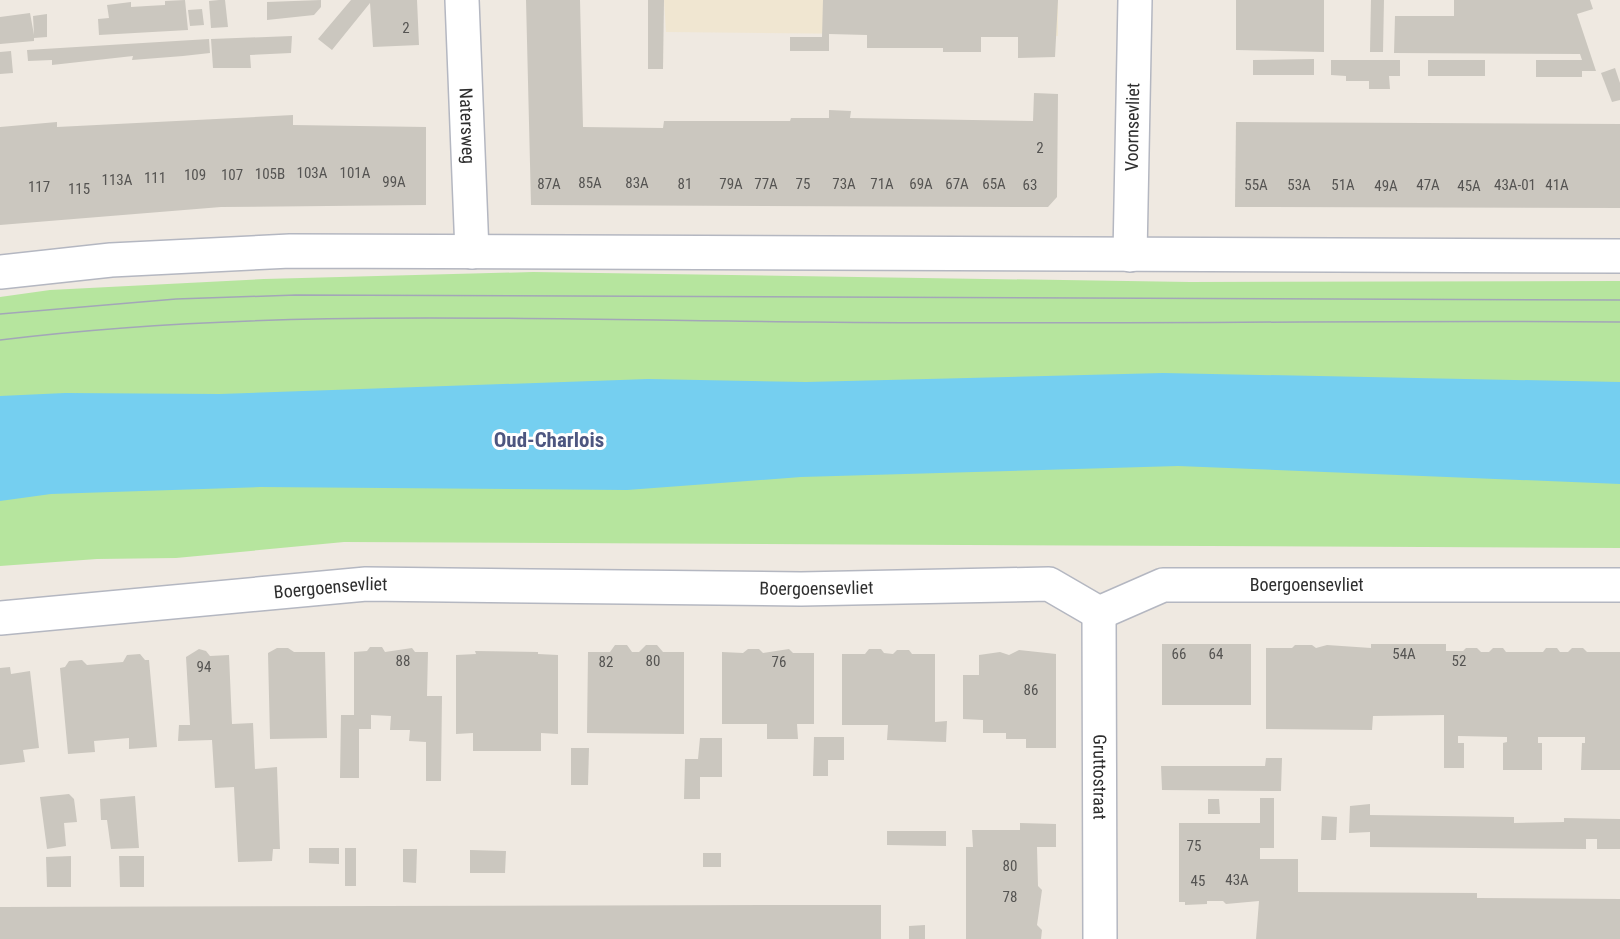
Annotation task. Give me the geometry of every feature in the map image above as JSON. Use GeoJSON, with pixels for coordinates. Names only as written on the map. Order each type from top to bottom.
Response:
{"type":"FeatureCollection","features":[{"type":"Feature","properties":{"kind":"street","name":"Natersweg"},"geometry":{"type":"LineString","coordinates":[[462,0],[472,252]]}},
{"type":"Feature","properties":{"kind":"street","name":"Voornsevliet"},"geometry":{"type":"LineString","coordinates":[[1130,255],[1135,0]]}},
{"type":"Feature","properties":{"kind":"street"},"geometry":{"type":"LineString","coordinates":[[0,272],[111,260],[290,251],[1620,256]]}},
{"type":"Feature","properties":{"kind":"street","name":"Boergoensevliet"},"geometry":{"type":"LineString","coordinates":[[0,618],[366,584],[801,589],[1049,584],[1099,613],[1163,585],[1620,585]]}},
{"type":"Feature","properties":{"kind":"street","name":"Gruttostraat"},"geometry":{"type":"LineString","coordinates":[[1099,613],[1100,939]]}},
{"type":"Feature","properties":{"kind":"shaded area"},"geometry":{"type":"Polygon","coordinates":[[[664,0],[1058,0],[1058,36],[666,32],[664,0]]]}},
{"type":"Feature","properties":{"kind":"green space"},"geometry":{"type":"Polygon","coordinates":[[[533,272],[1190,282],[1620,281],[1620,548],[344,542],[176,558],[97,559],[0,566],[0,297],[50,290],[264,279],[533,272]]]}},
{"type":"Feature","properties":{"kind":"water"},"geometry":{"type":"Polygon","coordinates":[[[1163,373],[1620,382],[1620,484],[1178,466],[801,477],[627,490],[260,487],[51,494],[0,501],[0,396],[65,393],[220,394],[648,379],[806,382],[1163,373]]]}},
{"type":"Feature","properties":{"kind":"building"},"geometry":{"type":"Polygon","coordinates":[[[185,0],[188,30],[99,35],[98,19],[109,18],[107,5],[131,2],[131,7],[165,5],[165,1],[185,0]]]}},
{"type":"Feature","properties":{"kind":"building"},"geometry":{"type":"Polygon","coordinates":[[[225,0],[228,27],[211,28],[209,1],[225,0]]]}},
{"type":"Feature","properties":{"kind":"building"},"geometry":{"type":"Polygon","coordinates":[[[321,0],[321,7],[314,15],[267,20],[267,2],[321,0]]]}},
{"type":"Feature","properties":{"kind":"building"},"geometry":{"type":"Polygon","coordinates":[[[351,0],[417,0],[419,45],[373,47],[370,3],[332,50],[318,39],[351,0]]]}},
{"type":"Feature","properties":{"kind":"building"},"geometry":{"type":"Polygon","coordinates":[[[526,0],[580,0],[583,127],[663,128],[664,121],[790,121],[791,118],[829,118],[829,110],[851,111],[850,118],[1033,121],[1034,93],[1058,94],[1057,197],[1048,207],[531,205],[526,0]]]}},
{"type":"Feature","properties":{"kind":"building"},"geometry":{"type":"Polygon","coordinates":[[[648,0],[664,0],[663,69],[648,69],[648,0]]]}},
{"type":"Feature","properties":{"kind":"building"},"geometry":{"type":"Polygon","coordinates":[[[823,0],[1058,0],[1055,57],[1018,58],[1018,37],[981,37],[981,52],[943,52],[943,48],[867,48],[867,35],[829,34],[829,51],[790,51],[790,37],[822,37],[823,0]]]}},
{"type":"Feature","properties":{"kind":"building"},"geometry":{"type":"Polygon","coordinates":[[[1236,0],[1324,0],[1324,52],[1236,50],[1236,0]]]}},
{"type":"Feature","properties":{"kind":"building"},"geometry":{"type":"Polygon","coordinates":[[[1371,0],[1384,0],[1383,52],[1370,52],[1371,0]]]}},
{"type":"Feature","properties":{"kind":"building"},"geometry":{"type":"Polygon","coordinates":[[[1454,0],[1590,0],[1593,9],[1577,14],[1596,71],[1582,71],[1582,77],[1536,77],[1536,60],[1582,60],[1580,54],[1394,53],[1395,16],[1454,16],[1454,0]]]}},
{"type":"Feature","properties":{"kind":"building"},"geometry":{"type":"Polygon","coordinates":[[[202,9],[204,25],[190,26],[188,10],[202,9]]]}},
{"type":"Feature","properties":{"kind":"building"},"geometry":{"type":"Polygon","coordinates":[[[30,13],[34,35],[33,16],[47,14],[47,37],[34,38],[34,41],[0,44],[0,17],[30,13]]]}},
{"type":"Feature","properties":{"kind":"building"},"geometry":{"type":"Polygon","coordinates":[[[292,36],[291,53],[250,55],[251,68],[213,68],[211,39],[292,36]]]}},
{"type":"Feature","properties":{"kind":"building"},"geometry":{"type":"Polygon","coordinates":[[[209,39],[210,53],[132,60],[133,56],[52,65],[52,60],[28,61],[27,50],[209,39]]]}},
{"type":"Feature","properties":{"kind":"building"},"geometry":{"type":"Polygon","coordinates":[[[11,51],[13,73],[0,74],[0,52],[11,51]]]}},
{"type":"Feature","properties":{"kind":"building"},"geometry":{"type":"Polygon","coordinates":[[[1314,59],[1314,75],[1253,75],[1253,60],[1314,59]]]}},
{"type":"Feature","properties":{"kind":"building"},"geometry":{"type":"Polygon","coordinates":[[[1331,60],[1400,60],[1400,76],[1389,76],[1390,89],[1369,89],[1369,81],[1346,81],[1346,76],[1331,75],[1331,60]]]}},
{"type":"Feature","properties":{"kind":"building"},"geometry":{"type":"Polygon","coordinates":[[[1428,60],[1485,60],[1485,76],[1428,76],[1428,60]]]}},
{"type":"Feature","properties":{"kind":"building"},"geometry":{"type":"Polygon","coordinates":[[[1615,68],[1620,83],[1620,100],[1612,102],[1601,73],[1615,68]]]}},
{"type":"Feature","properties":{"kind":"building"},"geometry":{"type":"Polygon","coordinates":[[[293,115],[293,125],[426,127],[426,205],[221,207],[0,225],[0,127],[57,122],[57,127],[293,115]]]}},
{"type":"Feature","properties":{"kind":"building"},"geometry":{"type":"Polygon","coordinates":[[[1236,122],[1620,124],[1620,208],[1235,207],[1236,122]]]}},
{"type":"Feature","properties":{"kind":"building"},"geometry":{"type":"Polygon","coordinates":[[[1162,644],[1251,644],[1251,705],[1162,705],[1162,644]]]}},
{"type":"Feature","properties":{"kind":"building"},"geometry":{"type":"Polygon","coordinates":[[[1371,644],[1446,644],[1446,651],[1477,648],[1481,652],[1489,652],[1493,648],[1503,648],[1506,652],[1543,652],[1546,648],[1557,648],[1560,652],[1568,652],[1572,648],[1583,648],[1587,652],[1620,652],[1620,770],[1581,770],[1582,743],[1585,743],[1585,737],[1538,737],[1538,743],[1542,743],[1542,770],[1503,770],[1503,743],[1507,742],[1507,737],[1458,736],[1458,743],[1464,743],[1464,768],[1444,768],[1444,715],[1373,716],[1372,730],[1266,729],[1266,648],[1312,645],[1316,648],[1327,645],[1371,648],[1371,644]]]}},
{"type":"Feature","properties":{"kind":"building"},"geometry":{"type":"Polygon","coordinates":[[[615,645],[627,645],[632,652],[639,652],[646,645],[657,645],[663,652],[684,652],[684,734],[587,733],[588,652],[610,652],[615,645]]]}},
{"type":"Feature","properties":{"kind":"building"},"geometry":{"type":"Polygon","coordinates":[[[370,647],[382,647],[385,652],[412,648],[415,652],[428,652],[427,696],[442,696],[441,781],[426,781],[426,742],[409,741],[410,730],[390,730],[391,716],[371,715],[371,729],[359,729],[359,778],[340,778],[341,715],[354,715],[354,652],[367,651],[370,647]]]}},
{"type":"Feature","properties":{"kind":"building"},"geometry":{"type":"Polygon","coordinates":[[[277,648],[288,648],[294,652],[325,652],[327,738],[270,739],[268,653],[277,648]]]}},
{"type":"Feature","properties":{"kind":"building"},"geometry":{"type":"Polygon","coordinates":[[[199,649],[206,651],[210,656],[229,655],[232,724],[253,723],[255,769],[277,767],[280,849],[273,849],[272,861],[238,862],[234,787],[215,788],[212,740],[178,741],[179,725],[190,725],[186,657],[199,649]]]}},
{"type":"Feature","properties":{"kind":"building"},"geometry":{"type":"Polygon","coordinates":[[[748,649],[759,649],[763,653],[789,649],[793,653],[814,653],[814,724],[797,724],[798,739],[767,739],[767,724],[722,724],[722,652],[743,653],[748,649]]]}},
{"type":"Feature","properties":{"kind":"building"},"geometry":{"type":"Polygon","coordinates":[[[869,649],[881,649],[884,653],[893,654],[897,650],[909,650],[912,654],[935,654],[935,722],[947,721],[946,742],[887,740],[888,725],[842,725],[842,654],[865,654],[869,649]]]}},
{"type":"Feature","properties":{"kind":"building"},"geometry":{"type":"Polygon","coordinates":[[[1019,650],[1056,654],[1056,748],[1026,748],[1026,739],[1006,739],[1006,733],[983,733],[983,720],[963,719],[963,675],[979,675],[979,655],[1000,652],[1009,655],[1019,650]]]}},
{"type":"Feature","properties":{"kind":"building"},"geometry":{"type":"Polygon","coordinates":[[[475,651],[538,652],[538,654],[558,655],[558,734],[541,733],[541,751],[473,751],[473,733],[456,734],[456,655],[476,654],[475,651]]]}},
{"type":"Feature","properties":{"kind":"building"},"geometry":{"type":"Polygon","coordinates":[[[140,654],[145,660],[149,660],[157,747],[129,749],[129,738],[94,741],[95,752],[68,754],[60,668],[65,667],[69,661],[82,660],[87,665],[123,662],[127,655],[140,654]]]}},
{"type":"Feature","properties":{"kind":"building"},"geometry":{"type":"Polygon","coordinates":[[[10,667],[11,674],[30,671],[39,748],[23,750],[25,762],[0,765],[0,668],[10,667]]]}},
{"type":"Feature","properties":{"kind":"building"},"geometry":{"type":"Polygon","coordinates":[[[814,737],[844,737],[844,760],[828,760],[828,776],[813,776],[814,737]]]}},
{"type":"Feature","properties":{"kind":"building"},"geometry":{"type":"Polygon","coordinates":[[[700,738],[722,738],[722,777],[700,777],[700,799],[684,799],[685,759],[698,759],[700,738]]]}},
{"type":"Feature","properties":{"kind":"building"},"geometry":{"type":"Polygon","coordinates":[[[571,748],[589,748],[588,785],[571,785],[571,748]]]}},
{"type":"Feature","properties":{"kind":"building"},"geometry":{"type":"Polygon","coordinates":[[[1266,758],[1282,758],[1281,791],[1162,790],[1161,766],[1265,766],[1266,758]]]}},
{"type":"Feature","properties":{"kind":"building"},"geometry":{"type":"Polygon","coordinates":[[[69,794],[74,799],[77,822],[64,823],[66,846],[47,849],[40,797],[69,794]]]}},
{"type":"Feature","properties":{"kind":"building"},"geometry":{"type":"Polygon","coordinates":[[[135,796],[139,848],[111,849],[107,820],[101,820],[100,799],[135,796]]]}},
{"type":"Feature","properties":{"kind":"building"},"geometry":{"type":"Polygon","coordinates":[[[1260,798],[1274,798],[1274,848],[1260,848],[1260,859],[1298,859],[1298,892],[1477,893],[1477,898],[1620,899],[1620,939],[1256,939],[1259,901],[1226,904],[1223,901],[1207,901],[1207,904],[1185,905],[1185,902],[1179,902],[1179,823],[1260,823],[1260,798]]]}},
{"type":"Feature","properties":{"kind":"building"},"geometry":{"type":"Polygon","coordinates":[[[1208,799],[1219,799],[1220,814],[1208,814],[1208,799]]]}},
{"type":"Feature","properties":{"kind":"building"},"geometry":{"type":"Polygon","coordinates":[[[1370,804],[1370,815],[1514,817],[1514,823],[1564,822],[1564,818],[1620,819],[1620,849],[1597,849],[1597,839],[1586,839],[1586,849],[1370,847],[1370,832],[1349,833],[1350,806],[1370,804]]]}},
{"type":"Feature","properties":{"kind":"building"},"geometry":{"type":"Polygon","coordinates":[[[1322,816],[1337,817],[1336,840],[1321,840],[1322,816]]]}},
{"type":"Feature","properties":{"kind":"building"},"geometry":{"type":"Polygon","coordinates":[[[1020,823],[1056,824],[1056,847],[1037,847],[1038,886],[1042,890],[1037,925],[1042,930],[1041,939],[966,939],[966,847],[973,847],[972,830],[1020,830],[1020,823]]]}},
{"type":"Feature","properties":{"kind":"building"},"geometry":{"type":"Polygon","coordinates":[[[887,831],[946,831],[946,846],[887,845],[887,831]]]}},
{"type":"Feature","properties":{"kind":"building"},"geometry":{"type":"Polygon","coordinates":[[[309,848],[339,848],[339,864],[309,863],[309,848]]]}},
{"type":"Feature","properties":{"kind":"building"},"geometry":{"type":"Polygon","coordinates":[[[345,848],[356,848],[356,886],[345,886],[345,848]]]}},
{"type":"Feature","properties":{"kind":"building"},"geometry":{"type":"Polygon","coordinates":[[[403,849],[417,849],[416,883],[403,882],[403,849]]]}},
{"type":"Feature","properties":{"kind":"building"},"geometry":{"type":"Polygon","coordinates":[[[470,850],[506,851],[505,873],[470,873],[470,850]]]}},
{"type":"Feature","properties":{"kind":"building"},"geometry":{"type":"Polygon","coordinates":[[[703,853],[721,853],[721,867],[703,867],[703,853]]]}},
{"type":"Feature","properties":{"kind":"building"},"geometry":{"type":"Polygon","coordinates":[[[71,856],[71,887],[47,887],[46,857],[71,856]]]}},
{"type":"Feature","properties":{"kind":"building"},"geometry":{"type":"Polygon","coordinates":[[[119,856],[144,856],[144,887],[120,887],[119,856]]]}},
{"type":"Feature","properties":{"kind":"building"},"geometry":{"type":"Polygon","coordinates":[[[881,905],[881,939],[0,939],[0,907],[881,905]]]}},
{"type":"Feature","properties":{"kind":"building"},"geometry":{"type":"Polygon","coordinates":[[[925,925],[925,939],[909,939],[909,926],[925,925]]]}},
{"type":"Feature","properties":{"kind":"tram line"},"geometry":{"type":"LineString","coordinates":[[0,314],[176,299],[296,295],[1620,300]]}},
{"type":"Feature","properties":{"kind":"tram line"},"geometry":{"type":"LineString","coordinates":[[0,340],[101,330],[304,319],[508,318],[915,323],[1620,322]]}},
{"type":"Feature","properties":{"kind":"district","name":"Oud-Charlois"},"geometry":{"type":"Point","coordinates":[549,440]}}]}
